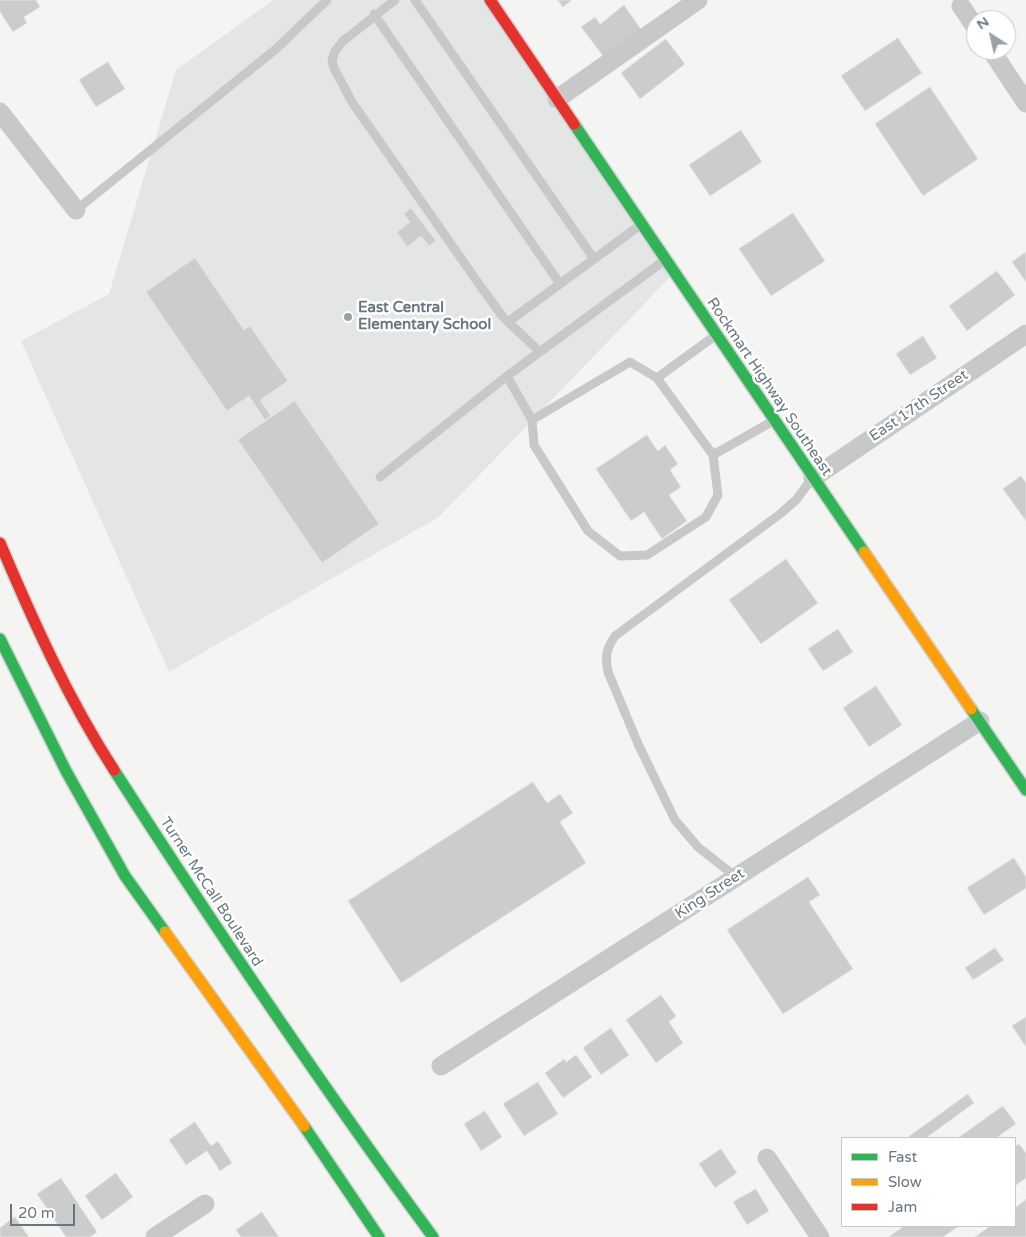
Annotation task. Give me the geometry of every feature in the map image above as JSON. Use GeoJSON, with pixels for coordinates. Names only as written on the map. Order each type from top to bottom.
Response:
{"type":"FeatureCollection","features":[{"type":"Feature","properties":{"kind":"main road","name":"Rockmart Highway Southeast"},"geometry":{"type":"LineString","coordinates":[[490,0],[812,478],[1026,790]]}},
{"type":"Feature","properties":{"kind":"main road","name":"Turner McCall Boulevard"},"geometry":{"type":"LineString","coordinates":[[0,543],[29,611],[90,733],[213,925],[343,1114],[433,1237]]}},
{"type":"Feature","properties":{"kind":"main road"},"geometry":{"type":"LineString","coordinates":[[0,639],[66,771],[126,876],[306,1130],[379,1237]]}},
{"type":"Feature","properties":{"kind":"street"},"geometry":{"type":"LineString","coordinates":[[557,99],[698,0]]}},
{"type":"Feature","properties":{"kind":"street"},"geometry":{"type":"LineString","coordinates":[[961,6],[966,13]]}},
{"type":"Feature","properties":{"kind":"street"},"geometry":{"type":"LineString","coordinates":[[998,60],[1026,103]]}},
{"type":"Feature","properties":{"kind":"street"},"geometry":{"type":"LineString","coordinates":[[0,112],[76,210]]}},
{"type":"Feature","properties":{"kind":"street","name":"East 17th Street"},"geometry":{"type":"LineString","coordinates":[[812,478],[1026,334]]}},
{"type":"Feature","properties":{"kind":"street","name":"King Street"},"geometry":{"type":"LineString","coordinates":[[441,1066],[980,721]]}},
{"type":"Feature","properties":{"kind":"street"},"geometry":{"type":"LineString","coordinates":[[767,1158],[820,1237]]}},
{"type":"Feature","properties":{"kind":"street"},"geometry":{"type":"LineString","coordinates":[[155,1237],[205,1204]]}},
{"type":"Feature","properties":{"kind":"lane"},"geometry":{"type":"LineString","coordinates":[[76,210],[276,49],[327,0]]}},
{"type":"Feature","properties":{"kind":"lane"},"geometry":{"type":"LineString","coordinates":[[395,0],[374,14],[343,40],[335,51],[332,61],[336,74],[352,102],[481,288],[508,322],[540,352]]}},
{"type":"Feature","properties":{"kind":"lane"},"geometry":{"type":"LineString","coordinates":[[415,0],[594,259]]}},
{"type":"Feature","properties":{"kind":"lane"},"geometry":{"type":"LineString","coordinates":[[374,14],[560,284]]}},
{"type":"Feature","properties":{"kind":"lane"},"geometry":{"type":"LineString","coordinates":[[508,322],[642,224]]}},
{"type":"Feature","properties":{"kind":"lane"},"geometry":{"type":"LineString","coordinates":[[380,477],[507,376],[665,260]]}},
{"type":"Feature","properties":{"kind":"lane"},"geometry":{"type":"LineString","coordinates":[[657,378],[716,335]]}},
{"type":"Feature","properties":{"kind":"lane"},"geometry":{"type":"LineString","coordinates":[[507,376],[532,420],[534,444],[588,531],[620,556],[647,555],[706,517],[718,495],[713,455],[657,378],[630,362],[532,420]]}},
{"type":"Feature","properties":{"kind":"lane"},"geometry":{"type":"LineString","coordinates":[[713,455],[774,420]]}},
{"type":"Feature","properties":{"kind":"lane"},"geometry":{"type":"LineString","coordinates":[[736,877],[687,836],[666,804],[608,672],[607,647],[615,636],[780,514],[796,500],[812,478]]}},
{"type":"Feature","properties":{"kind":"shaded area","name":"East Central Elementary School"},"geometry":{"type":"Polygon","coordinates":[[[273,0],[490,0],[674,273],[439,517],[169,672],[21,341],[109,294],[176,70],[273,0]]]}},
{"type":"Feature","properties":{"kind":"building"},"geometry":{"type":"Polygon","coordinates":[[[0,0],[36,0],[40,7],[24,17],[27,23],[13,32],[0,12],[0,0]]]}},
{"type":"Feature","properties":{"kind":"building"},"geometry":{"type":"Polygon","coordinates":[[[558,0],[572,0],[563,7],[558,0]]]}},
{"type":"Feature","properties":{"kind":"building"},"geometry":{"type":"Polygon","coordinates":[[[624,5],[643,32],[606,60],[581,27],[595,17],[600,24],[624,5]]]}},
{"type":"Feature","properties":{"kind":"building"},"geometry":{"type":"Polygon","coordinates":[[[898,38],[922,73],[865,111],[841,76],[898,38]]]}},
{"type":"Feature","properties":{"kind":"building"},"geometry":{"type":"Polygon","coordinates":[[[666,39],[685,64],[640,99],[621,73],[666,39]]]}},
{"type":"Feature","properties":{"kind":"building"},"geometry":{"type":"Polygon","coordinates":[[[108,62],[125,89],[96,107],[79,80],[108,62]]]}},
{"type":"Feature","properties":{"kind":"building"},"geometry":{"type":"Polygon","coordinates":[[[930,87],[978,159],[923,196],[875,124],[930,87]]]}},
{"type":"Feature","properties":{"kind":"building"},"geometry":{"type":"Polygon","coordinates":[[[741,130],[762,162],[710,196],[689,165],[741,130]]]}},
{"type":"Feature","properties":{"kind":"building"},"geometry":{"type":"Polygon","coordinates":[[[411,208],[436,241],[429,246],[421,236],[407,247],[397,232],[410,222],[404,214],[411,208]]]}},
{"type":"Feature","properties":{"kind":"building"},"geometry":{"type":"Polygon","coordinates":[[[793,213],[825,261],[771,296],[739,249],[793,213]]]}},
{"type":"Feature","properties":{"kind":"building"},"geometry":{"type":"Polygon","coordinates":[[[1026,252],[1026,282],[1012,262],[1026,252]]]}},
{"type":"Feature","properties":{"kind":"building"},"geometry":{"type":"Polygon","coordinates":[[[195,258],[244,330],[250,326],[288,381],[260,400],[271,416],[265,420],[249,396],[227,411],[146,292],[195,258]]]}},
{"type":"Feature","properties":{"kind":"building"},"geometry":{"type":"Polygon","coordinates":[[[997,271],[1015,295],[967,331],[949,306],[997,271]]]}},
{"type":"Feature","properties":{"kind":"building"},"geometry":{"type":"Polygon","coordinates":[[[923,336],[937,358],[910,375],[896,354],[923,336]]]}},
{"type":"Feature","properties":{"kind":"building"},"geometry":{"type":"Polygon","coordinates":[[[295,401],[379,524],[322,563],[238,440],[295,401]]]}},
{"type":"Feature","properties":{"kind":"building"},"geometry":{"type":"Polygon","coordinates":[[[647,435],[658,451],[665,445],[678,464],[670,470],[681,487],[669,495],[687,521],[662,539],[644,512],[631,521],[596,469],[647,435]]]}},
{"type":"Feature","properties":{"kind":"building"},"geometry":{"type":"Polygon","coordinates":[[[1021,476],[1026,483],[1026,521],[1003,489],[1021,476]]]}},
{"type":"Feature","properties":{"kind":"building"},"geometry":{"type":"Polygon","coordinates":[[[786,559],[818,603],[761,644],[729,600],[786,559]]]}},
{"type":"Feature","properties":{"kind":"building"},"geometry":{"type":"Polygon","coordinates":[[[838,629],[853,652],[823,671],[808,649],[838,629]]]}},
{"type":"Feature","properties":{"kind":"building"},"geometry":{"type":"Polygon","coordinates":[[[876,686],[902,725],[869,747],[843,708],[876,686]]]}},
{"type":"Feature","properties":{"kind":"building"},"geometry":{"type":"Polygon","coordinates":[[[533,782],[547,803],[560,794],[573,813],[560,822],[586,863],[401,983],[348,901],[533,782]]]}},
{"type":"Feature","properties":{"kind":"building"},"geometry":{"type":"Polygon","coordinates":[[[1014,858],[1026,877],[1026,888],[984,915],[967,888],[1014,858]]]}},
{"type":"Feature","properties":{"kind":"building"},"geometry":{"type":"Polygon","coordinates":[[[808,877],[820,895],[809,902],[853,969],[783,1014],[727,930],[808,877]]]}},
{"type":"Feature","properties":{"kind":"building"},"geometry":{"type":"Polygon","coordinates":[[[995,948],[1004,960],[973,980],[965,968],[995,948]]]}},
{"type":"Feature","properties":{"kind":"building"},"geometry":{"type":"Polygon","coordinates":[[[661,995],[676,1016],[669,1022],[683,1043],[656,1063],[626,1020],[661,995]]]}},
{"type":"Feature","properties":{"kind":"building"},"geometry":{"type":"Polygon","coordinates":[[[1026,1017],[1026,1047],[1012,1026],[1026,1017]]]}},
{"type":"Feature","properties":{"kind":"building"},"geometry":{"type":"Polygon","coordinates":[[[611,1028],[629,1055],[601,1075],[583,1048],[611,1028]]]}},
{"type":"Feature","properties":{"kind":"building"},"geometry":{"type":"Polygon","coordinates":[[[576,1055],[592,1077],[563,1098],[545,1073],[564,1059],[566,1062],[576,1055]]]}},
{"type":"Feature","properties":{"kind":"building"},"geometry":{"type":"Polygon","coordinates":[[[538,1082],[558,1114],[524,1136],[503,1104],[538,1082]]]}},
{"type":"Feature","properties":{"kind":"building"},"geometry":{"type":"Polygon","coordinates":[[[968,1094],[974,1103],[927,1137],[908,1137],[968,1094]]]}},
{"type":"Feature","properties":{"kind":"building"},"geometry":{"type":"Polygon","coordinates":[[[1003,1106],[1016,1124],[997,1137],[959,1137],[1003,1106]]]}},
{"type":"Feature","properties":{"kind":"building"},"geometry":{"type":"Polygon","coordinates":[[[485,1111],[502,1137],[481,1151],[464,1124],[485,1111]]]}},
{"type":"Feature","properties":{"kind":"building"},"geometry":{"type":"Polygon","coordinates":[[[195,1122],[211,1146],[218,1141],[232,1163],[220,1171],[207,1151],[186,1165],[169,1140],[195,1122]]]}},
{"type":"Feature","properties":{"kind":"building"},"geometry":{"type":"Polygon","coordinates":[[[1019,1144],[1026,1153],[1026,1178],[1016,1185],[1016,1146],[1019,1144]]]}},
{"type":"Feature","properties":{"kind":"building"},"geometry":{"type":"Polygon","coordinates":[[[721,1149],[737,1173],[715,1188],[699,1164],[721,1149]]]}},
{"type":"Feature","properties":{"kind":"building"},"geometry":{"type":"Polygon","coordinates":[[[116,1173],[133,1197],[102,1220],[85,1196],[116,1173]]]}},
{"type":"Feature","properties":{"kind":"building"},"geometry":{"type":"Polygon","coordinates":[[[61,1178],[97,1232],[90,1237],[66,1237],[37,1194],[61,1178]]]}},
{"type":"Feature","properties":{"kind":"building"},"geometry":{"type":"Polygon","coordinates":[[[756,1189],[769,1211],[747,1225],[733,1202],[756,1189]]]}},
{"type":"Feature","properties":{"kind":"building"},"geometry":{"type":"Polygon","coordinates":[[[1026,1200],[1026,1237],[975,1237],[989,1227],[1016,1227],[1016,1207],[1026,1200]]]}},
{"type":"Feature","properties":{"kind":"building"},"geometry":{"type":"Polygon","coordinates":[[[262,1212],[279,1237],[241,1237],[236,1230],[262,1212]]]}},
{"type":"Feature","properties":{"kind":"building"},"geometry":{"type":"Polygon","coordinates":[[[15,1217],[29,1237],[0,1237],[0,1228],[15,1217]]]}},
{"type":"Feature","properties":{"kind":"building"},"geometry":{"type":"Polygon","coordinates":[[[903,1227],[958,1227],[943,1237],[889,1237],[903,1227]]]}},
{"type":"Feature","properties":{"kind":"traffic: fast"},"geometry":{"type":"LineString","coordinates":[[574,124],[864,552]]}},
{"type":"Feature","properties":{"kind":"traffic: fast"},"geometry":{"type":"LineString","coordinates":[[0,639],[66,771],[125,876],[165,932]]}},
{"type":"Feature","properties":{"kind":"traffic: fast"},"geometry":{"type":"LineString","coordinates":[[971,709],[1026,790]]}},
{"type":"Feature","properties":{"kind":"traffic: fast"},"geometry":{"type":"LineString","coordinates":[[114,770],[270,1006],[350,1122],[433,1237]]}},
{"type":"Feature","properties":{"kind":"traffic: fast"},"geometry":{"type":"LineString","coordinates":[[304,1126],[379,1237]]}},
{"type":"Feature","properties":{"kind":"traffic: slow"},"geometry":{"type":"LineString","coordinates":[[864,552],[971,709]]}},
{"type":"Feature","properties":{"kind":"traffic: slow"},"geometry":{"type":"LineString","coordinates":[[165,932],[304,1126]]}},
{"type":"Feature","properties":{"kind":"traffic: jam"},"geometry":{"type":"LineString","coordinates":[[490,0],[574,124]]}},
{"type":"Feature","properties":{"kind":"traffic: jam"},"geometry":{"type":"LineString","coordinates":[[0,543],[66,688],[114,770]]}},
{"type":"Feature","properties":{"kind":"place","name":"East Central Elementary School"},"geometry":{"type":"Point","coordinates":[348,317]}}]}
